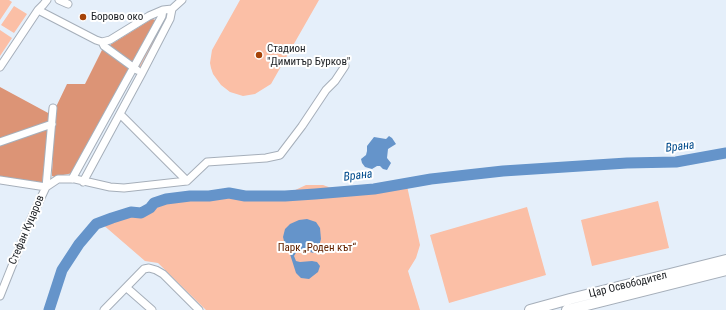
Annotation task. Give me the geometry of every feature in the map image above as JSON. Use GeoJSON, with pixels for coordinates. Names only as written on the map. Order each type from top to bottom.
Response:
{"type":"FeatureCollection","features":[{"type":"Feature","properties":{"kind":"street"},"geometry":{"type":"LineString","coordinates":[[0,67],[46,0]]}},
{"type":"Feature","properties":{"kind":"street"},"geometry":{"type":"LineString","coordinates":[[59,0],[68,4]]}},
{"type":"Feature","properties":{"kind":"street"},"geometry":{"type":"LineString","coordinates":[[38,10],[102,42],[110,40],[149,16],[163,13],[172,9],[182,0]]}},
{"type":"Feature","properties":{"kind":"street"},"geometry":{"type":"LineString","coordinates":[[83,182],[170,19],[172,9]]}},
{"type":"Feature","properties":{"kind":"street"},"geometry":{"type":"LineString","coordinates":[[163,13],[170,19]]}},
{"type":"Feature","properties":{"kind":"street"},"geometry":{"type":"LineString","coordinates":[[72,179],[163,13]]}},
{"type":"Feature","properties":{"kind":"street"},"geometry":{"type":"LineString","coordinates":[[102,42],[104,46],[133,68],[142,72]]}},
{"type":"Feature","properties":{"kind":"street"},"geometry":{"type":"LineString","coordinates":[[0,180],[46,187],[58,179],[72,179],[110,187],[124,188],[187,181],[207,162],[266,158],[280,155],[345,66]]}},
{"type":"Feature","properties":{"kind":"street"},"geometry":{"type":"LineString","coordinates":[[113,104],[187,181]]}},
{"type":"Feature","properties":{"kind":"street","name":"Стефан Куцаров"},"geometry":{"type":"LineString","coordinates":[[0,296],[30,221],[46,187],[53,108]]}},
{"type":"Feature","properties":{"kind":"street"},"geometry":{"type":"LineString","coordinates":[[0,142],[52,124]]}},
{"type":"Feature","properties":{"kind":"street"},"geometry":{"type":"LineString","coordinates":[[100,128],[109,133]]}},
{"type":"Feature","properties":{"kind":"street"},"geometry":{"type":"LineString","coordinates":[[80,165],[90,169]]}},
{"type":"Feature","properties":{"kind":"street","name":"Цар Освободител"},"geometry":{"type":"LineString","coordinates":[[530,310],[726,260]]}},
{"type":"Feature","properties":{"kind":"street"},"geometry":{"type":"LineString","coordinates":[[104,310],[144,269],[149,268],[163,274],[199,310]]}},
{"type":"Feature","properties":{"kind":"street","name":"Цар Освободител"},"geometry":{"type":"LineString","coordinates":[[567,310],[726,270]]}},
{"type":"Feature","properties":{"kind":"street"},"geometry":{"type":"LineString","coordinates":[[127,288],[152,310]]}},
{"type":"Feature","properties":{"kind":"green space"},"geometry":{"type":"Polygon","coordinates":[[[0,0],[9,0],[12,2],[0,20],[0,0]]]}},
{"type":"Feature","properties":{"kind":"green space"},"geometry":{"type":"Polygon","coordinates":[[[240,0],[319,0],[271,84],[255,94],[243,96],[230,92],[221,85],[213,74],[210,63],[212,50],[240,0]]]}},
{"type":"Feature","properties":{"kind":"green space"},"geometry":{"type":"Polygon","coordinates":[[[14,6],[27,14],[14,33],[1,25],[14,6]]]}},
{"type":"Feature","properties":{"kind":"green space"},"geometry":{"type":"Polygon","coordinates":[[[160,24],[164,26],[141,69],[136,66],[160,24]]]}},
{"type":"Feature","properties":{"kind":"green space"},"geometry":{"type":"Polygon","coordinates":[[[0,30],[12,38],[0,56],[0,30]]]}},
{"type":"Feature","properties":{"kind":"green space","name":"Парк „Роден кът“"},"geometry":{"type":"Polygon","coordinates":[[[306,185],[323,185],[337,190],[407,186],[420,245],[416,258],[408,271],[420,310],[206,310],[158,263],[145,261],[101,223],[112,218],[170,200],[196,196],[230,196],[260,200],[291,192],[306,185]]]}},
{"type":"Feature","properties":{"kind":"green space"},"geometry":{"type":"Polygon","coordinates":[[[658,201],[669,248],[592,266],[581,220],[658,201]]]}},
{"type":"Feature","properties":{"kind":"green space"},"geometry":{"type":"Polygon","coordinates":[[[527,207],[546,275],[449,303],[430,235],[527,207]]]}},
{"type":"Feature","properties":{"kind":"shaded area"},"geometry":{"type":"Polygon","coordinates":[[[152,19],[156,20],[73,173],[55,177],[52,176],[55,109],[67,84],[85,84],[102,50],[152,19]]]}},
{"type":"Feature","properties":{"kind":"shaded area"},"geometry":{"type":"Polygon","coordinates":[[[0,87],[50,114],[49,122],[0,140],[0,87]]]}},
{"type":"Feature","properties":{"kind":"shaded area"},"geometry":{"type":"Polygon","coordinates":[[[48,128],[42,184],[0,176],[0,145],[48,128]]]}},
{"type":"Feature","properties":{"kind":"water"},"geometry":{"type":"Polygon","coordinates":[[[389,136],[396,144],[388,149],[387,158],[391,163],[387,170],[380,166],[372,169],[365,167],[361,159],[366,155],[367,146],[374,137],[386,139],[389,136]]]}},
{"type":"Feature","properties":{"kind":"water"},"geometry":{"type":"Polygon","coordinates":[[[307,219],[316,222],[320,228],[321,239],[318,250],[314,253],[301,250],[297,251],[294,256],[296,261],[317,262],[320,266],[318,272],[309,279],[301,278],[296,273],[283,237],[285,229],[290,224],[299,220],[307,219]]]}},
{"type":"Feature","properties":{"kind":"waterway","name":"Врана"},"geometry":{"type":"LineString","coordinates":[[49,310],[62,270],[79,244],[96,224],[131,212],[141,213],[150,208],[154,203],[166,199],[229,193],[245,196],[315,194],[374,189],[431,179],[503,171],[627,163],[676,162],[726,153]]}},
{"type":"Feature","properties":{"kind":"place","name":"Борово око"},"geometry":{"type":"Point","coordinates":[83,17]}},
{"type":"Feature","properties":{"kind":"place","name":"Стадион \"Димитър Бурков\""},"geometry":{"type":"Point","coordinates":[259,55]}}]}
